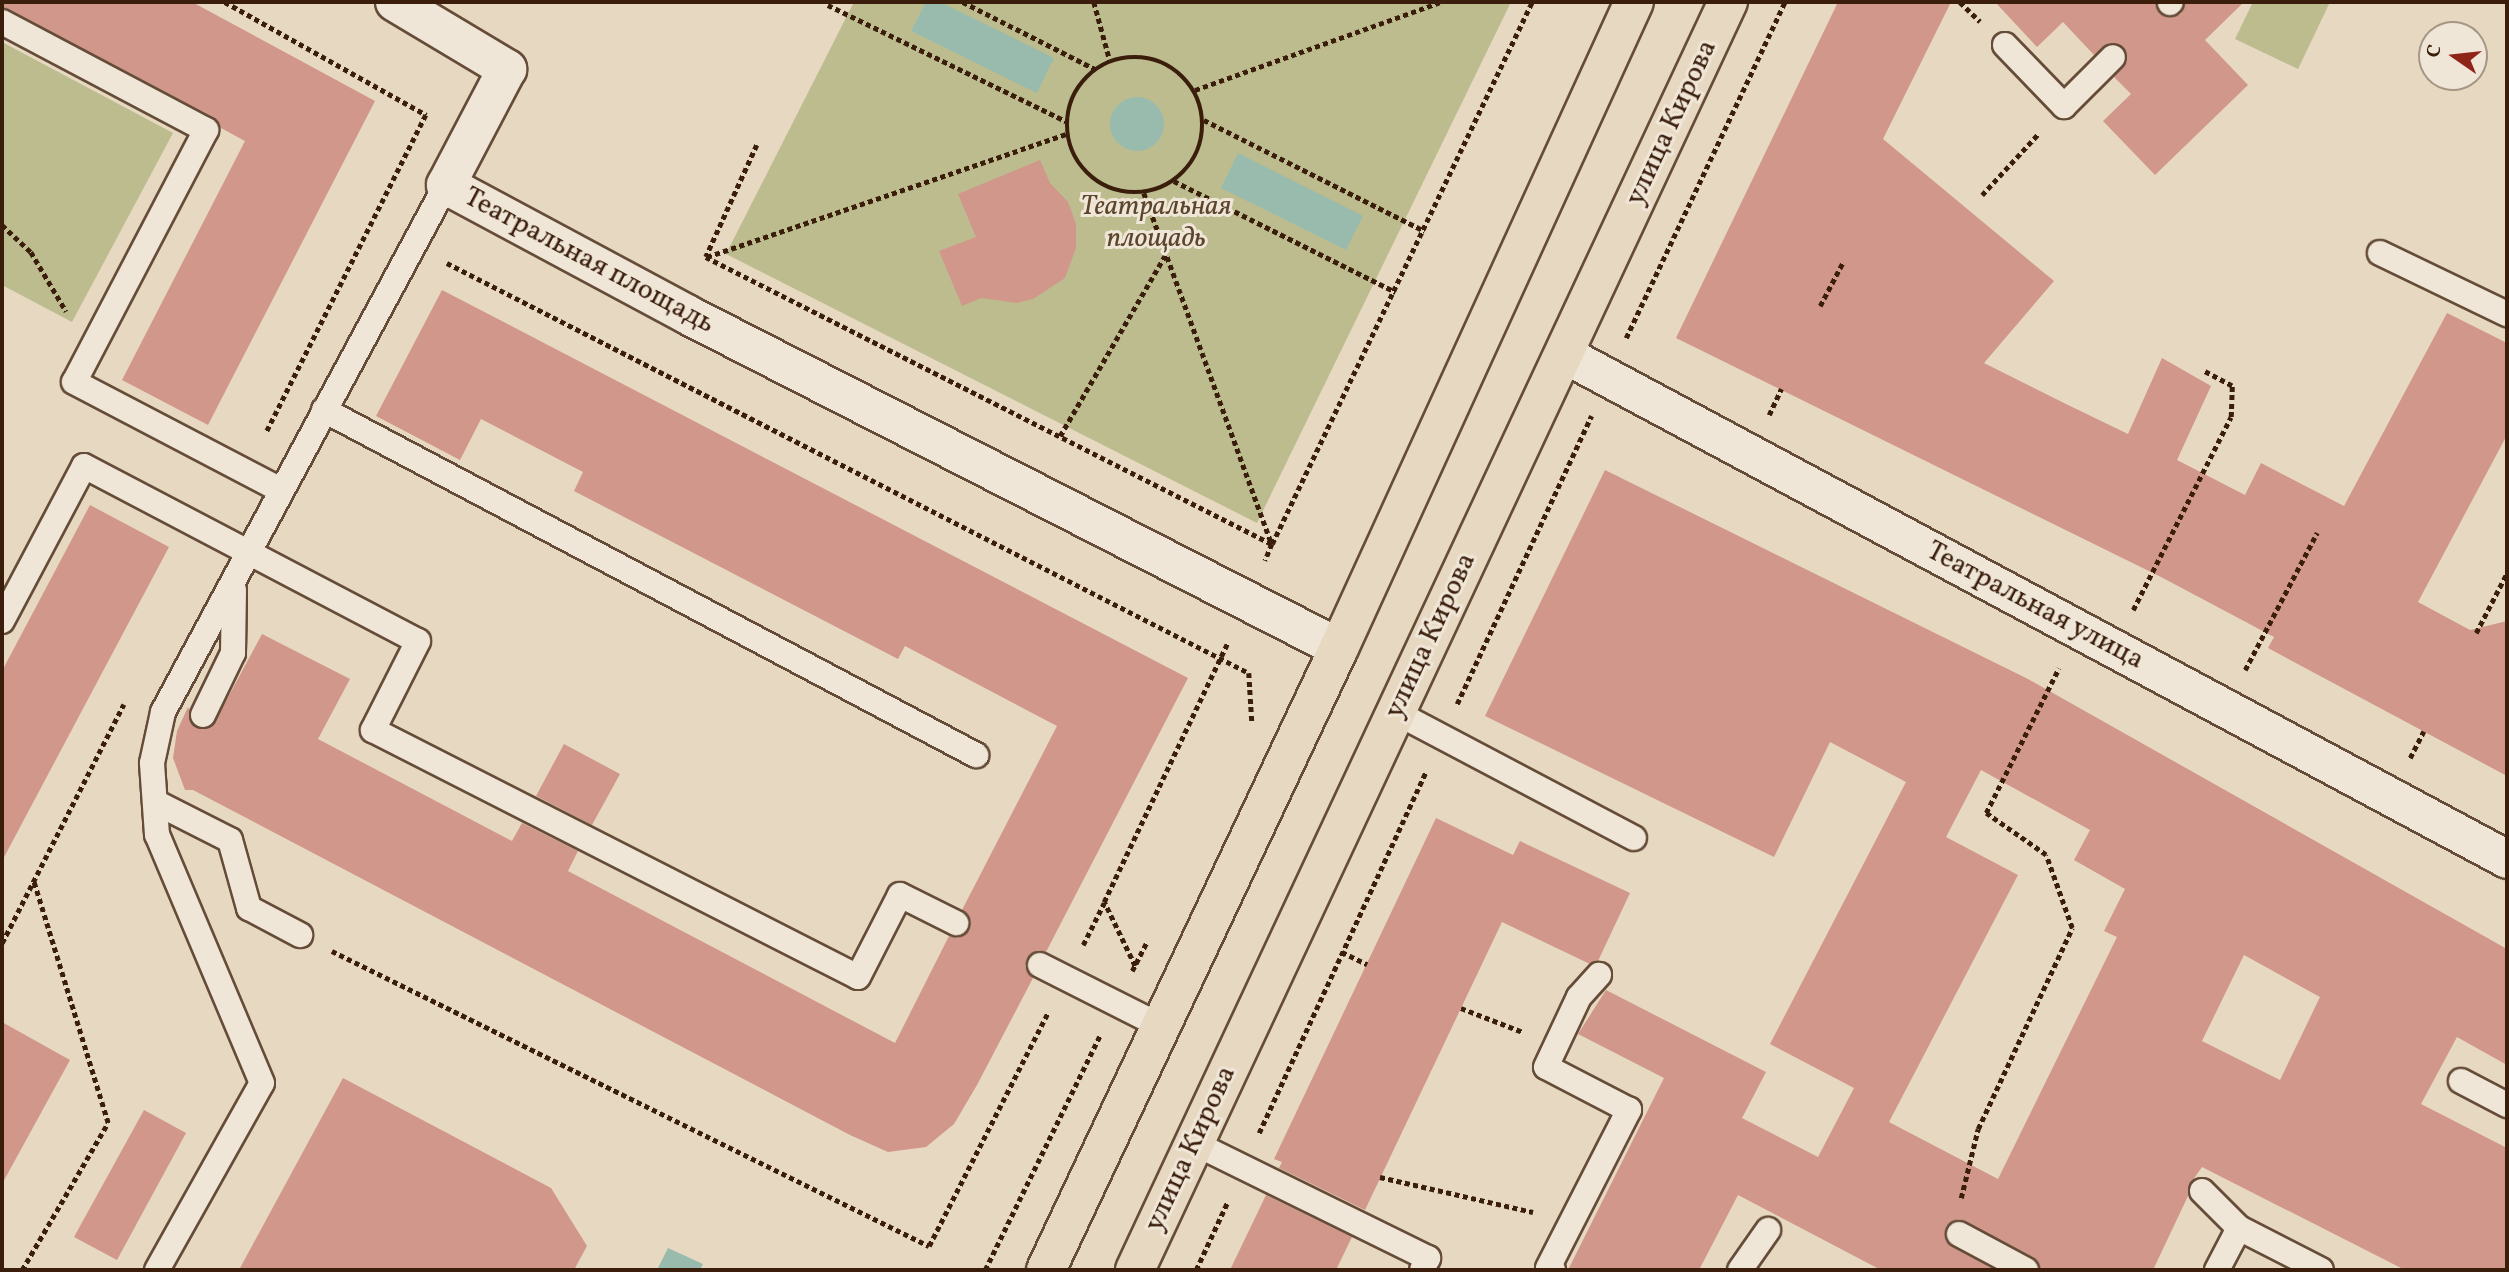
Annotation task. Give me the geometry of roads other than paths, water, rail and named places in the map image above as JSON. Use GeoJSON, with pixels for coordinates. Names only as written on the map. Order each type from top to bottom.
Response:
{"type":"FeatureCollection","features":[{"type":"Feature","properties":{"kind":"main road"},"geometry":{"type":"LineString","coordinates":[[1046,1270],[1339,648],[1634,2]]}},
{"type":"Feature","properties":{"kind":"main road","name":"улица Кирова"},"geometry":{"type":"LineString","coordinates":[[1135,1270],[1728,2]]}},
{"type":"Feature","properties":{"kind":"street","name":"Театральная площадь"},"geometry":{"type":"LineString","coordinates":[[395,2],[507,69],[446,185],[700,321],[1339,648]]}},
{"type":"Feature","properties":{"kind":"street","name":"Театральная улица"},"geometry":{"type":"LineString","coordinates":[[1564,354],[2507,859]]}},
{"type":"Feature","properties":{"kind":"lane"},"geometry":{"type":"LineString","coordinates":[[2,22],[206,130],[74,382],[281,490]]}},
{"type":"Feature","properties":{"kind":"lane"},"geometry":{"type":"LineString","coordinates":[[2005,45],[2064,106],[2113,57]]}},
{"type":"Feature","properties":{"kind":"lane"},"geometry":{"type":"LineString","coordinates":[[157,1270],[262,1083],[157,835],[152,763],[163,712],[234,586],[281,490],[446,185]]}},
{"type":"Feature","properties":{"kind":"lane"},"geometry":{"type":"LineString","coordinates":[[2380,253],[2507,314]]}},
{"type":"Feature","properties":{"kind":"lane"},"geometry":{"type":"LineString","coordinates":[[324,410],[976,755]]}},
{"type":"Feature","properties":{"kind":"lane"},"geometry":{"type":"LineString","coordinates":[[2,621],[84,466],[418,641],[373,730],[859,977],[900,895],[956,923]]}},
{"type":"Feature","properties":{"kind":"lane"},"geometry":{"type":"LineString","coordinates":[[203,715],[233,653],[234,586]]}},
{"type":"Feature","properties":{"kind":"lane"},"geometry":{"type":"LineString","coordinates":[[1395,712],[1634,838]]}},
{"type":"Feature","properties":{"kind":"lane"},"geometry":{"type":"LineString","coordinates":[[155,802],[230,840],[249,908],[300,935]]}},
{"type":"Feature","properties":{"kind":"lane"},"geometry":{"type":"LineString","coordinates":[[1040,965],[1161,1026]]}},
{"type":"Feature","properties":{"kind":"lane"},"geometry":{"type":"LineString","coordinates":[[1553,1270],[1548,1268],[1629,1110],[1546,1067],[1579,997],[1599,975]]}},
{"type":"Feature","properties":{"kind":"lane"},"geometry":{"type":"LineString","coordinates":[[2461,1082],[2507,1105]]}},
{"type":"Feature","properties":{"kind":"lane"},"geometry":{"type":"LineString","coordinates":[[1194,1143],[1428,1258],[1422,1270]]}},
{"type":"Feature","properties":{"kind":"lane"},"geometry":{"type":"LineString","coordinates":[[2202,1191],[2239,1228],[2321,1270]]}},
{"type":"Feature","properties":{"kind":"lane"},"geometry":{"type":"LineString","coordinates":[[2217,1270],[2239,1228]]}},
{"type":"Feature","properties":{"kind":"lane"},"geometry":{"type":"LineString","coordinates":[[1740,1270],[1768,1230]]}},
{"type":"Feature","properties":{"kind":"lane"},"geometry":{"type":"LineString","coordinates":[[1959,1234],[2026,1270]]}}]}
